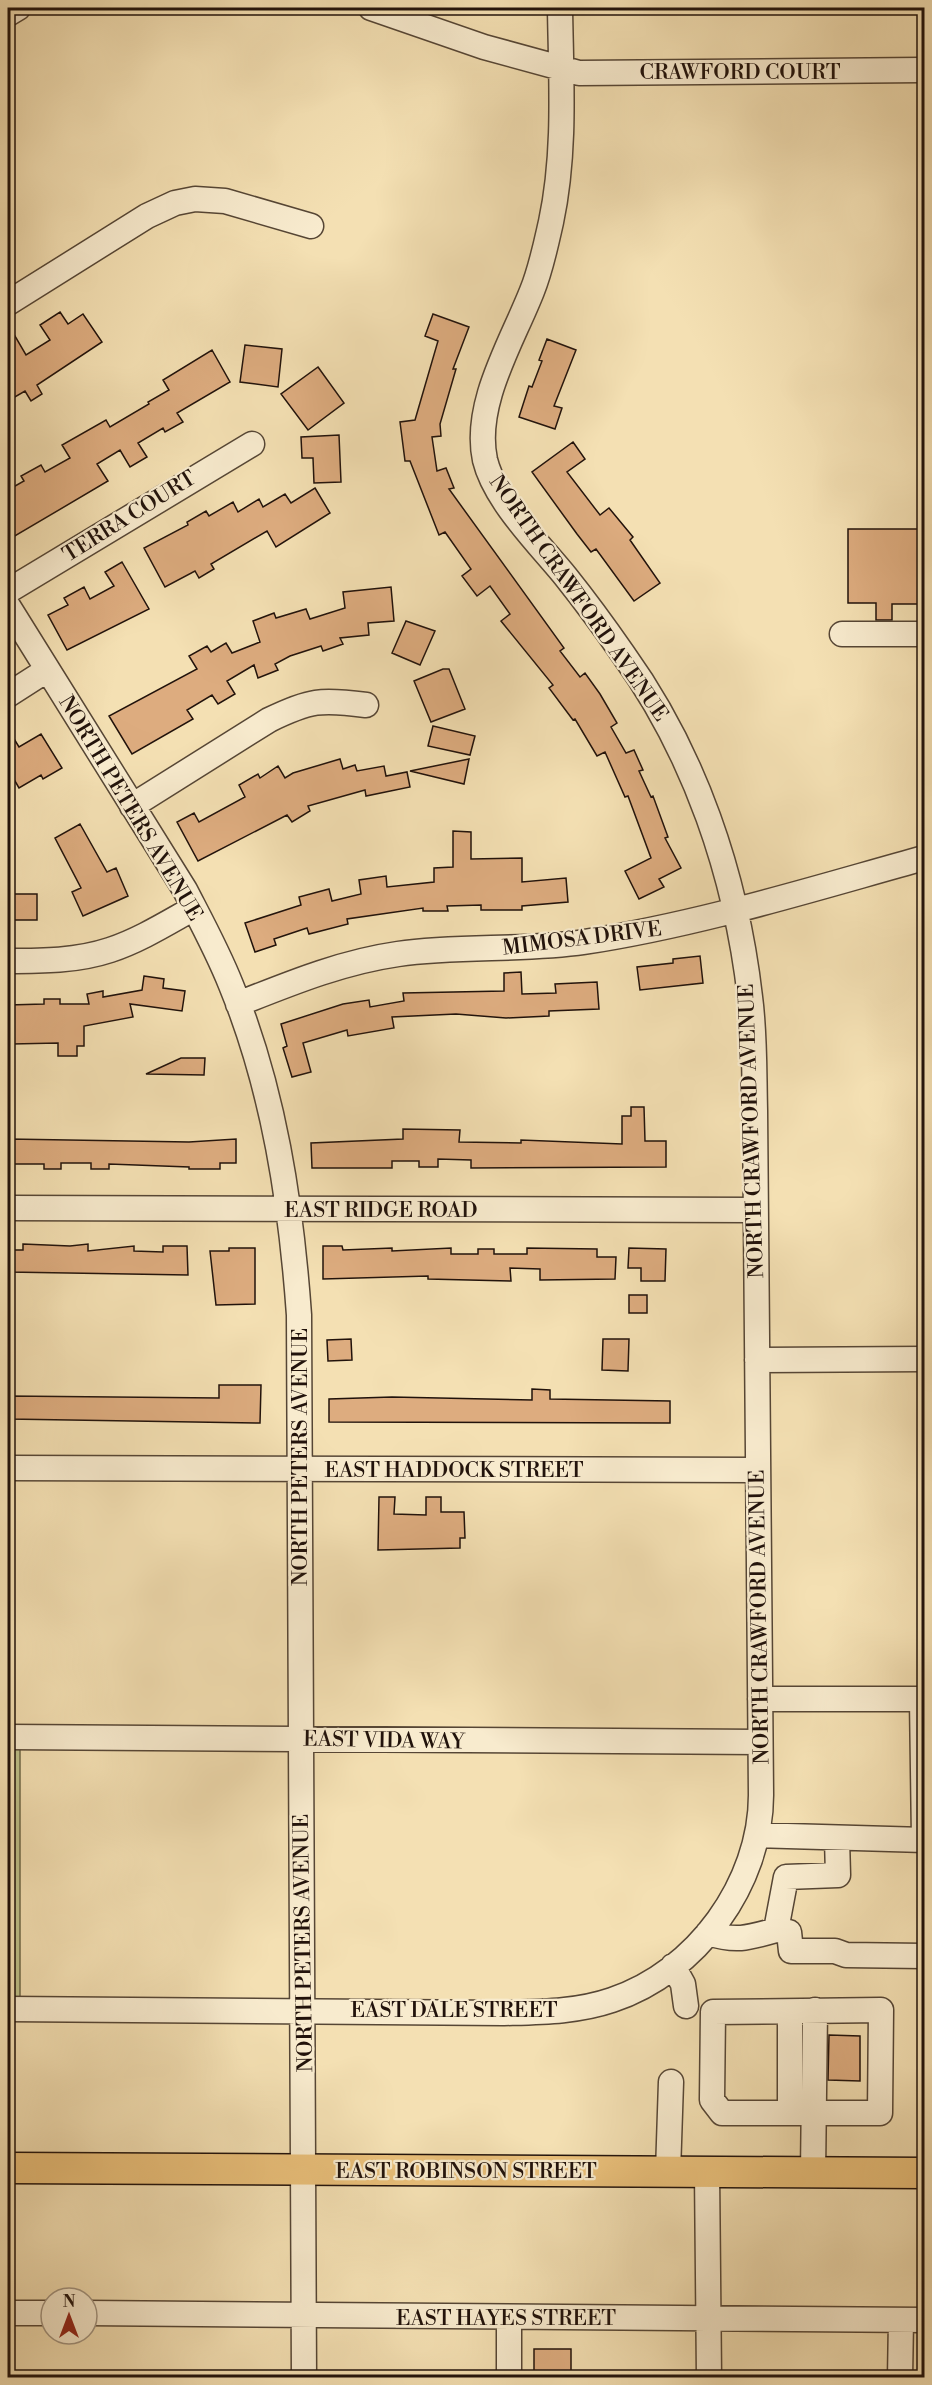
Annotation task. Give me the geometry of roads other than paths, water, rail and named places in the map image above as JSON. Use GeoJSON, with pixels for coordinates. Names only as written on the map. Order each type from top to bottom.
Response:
{"type":"FeatureCollection","features":[{"type":"Feature","properties":{"kind":"main road","name":"EAST ROBINSON STREET"},"geometry":{"type":"LineString","coordinates":[[8,2168],[924,2174]]}},
{"type":"Feature","properties":{"kind":"street"},"geometry":{"type":"LineString","coordinates":[[8,14],[18,8]]}},
{"type":"Feature","properties":{"kind":"street","name":"CRAWFORD COURT"},"geometry":{"type":"LineString","coordinates":[[370,8],[484,46],[579,73],[921,70]]}},
{"type":"Feature","properties":{"kind":"street","name":"NORTH CRAWFORD AVENUE"},"geometry":{"type":"LineString","coordinates":[[560,8],[560,144],[551,222],[534,286],[490,394],[482,432],[486,464],[501,495],[580,595],[665,718],[698,789],[716,839],[742,944],[751,1010],[757,1360],[756,1470],[761,1815],[757,1835]]}},
{"type":"Feature","properties":{"kind":"street"},"geometry":{"type":"LineString","coordinates":[[8,303],[147,216],[175,203],[195,199],[225,201],[311,226]]}},
{"type":"Feature","properties":{"kind":"street","name":"TERRA COURT"},"geometry":{"type":"LineString","coordinates":[[8,591],[252,444]]}},
{"type":"Feature","properties":{"kind":"street","name":"NORTH PETERS AVENUE"},"geometry":{"type":"LineString","coordinates":[[8,606],[194,908],[238,1004],[264,1086],[290,1210],[299,1315],[301,1470],[304,2378]]}},
{"type":"Feature","properties":{"kind":"street"},"geometry":{"type":"LineString","coordinates":[[842,634],[924,634]]}},
{"type":"Feature","properties":{"kind":"street"},"geometry":{"type":"LineString","coordinates":[[8,695],[47,670]]}},
{"type":"Feature","properties":{"kind":"street"},"geometry":{"type":"LineString","coordinates":[[132,806],[269,720],[292,709],[325,700],[366,705]]}},
{"type":"Feature","properties":{"kind":"street","name":"MIMOSA DRIVE"},"geometry":{"type":"LineString","coordinates":[[238,1004],[342,965],[426,952],[562,945],[684,924],[924,858]]}},
{"type":"Feature","properties":{"kind":"street"},"geometry":{"type":"LineString","coordinates":[[8,961],[69,959],[111,950],[141,938],[194,908]]}},
{"type":"Feature","properties":{"kind":"street","name":"EAST RIDGE ROAD"},"geometry":{"type":"LineString","coordinates":[[8,1208],[754,1210]]}},
{"type":"Feature","properties":{"kind":"street"},"geometry":{"type":"LineString","coordinates":[[757,1360],[924,1359]]}},
{"type":"Feature","properties":{"kind":"street","name":"EAST HADDOCK STREET"},"geometry":{"type":"LineString","coordinates":[[8,1468],[756,1470]]}},
{"type":"Feature","properties":{"kind":"street"},"geometry":{"type":"LineString","coordinates":[[757,1835],[837,1839],[924,1839],[922,1699],[760,1699]]}},
{"type":"Feature","properties":{"kind":"street","name":"EAST VIDA WAY"},"geometry":{"type":"LineString","coordinates":[[8,1737],[760,1742]]}},
{"type":"Feature","properties":{"kind":"street","name":"EAST DALE STREET"},"geometry":{"type":"LineString","coordinates":[[8,2009],[504,2013],[566,2010],[613,2000],[658,1978],[708,1933],[737,1890],[757,1835]]}},
{"type":"Feature","properties":{"kind":"street"},"geometry":{"type":"LineString","coordinates":[[776,1930],[786,1877],[838,1875],[837,1839]]}},
{"type":"Feature","properties":{"kind":"street"},"geometry":{"type":"LineString","coordinates":[[708,1933],[729,1940],[743,1940],[776,1930],[789,1932],[791,1950],[835,1950],[846,1955],[924,1956]]}},
{"type":"Feature","properties":{"kind":"street"},"geometry":{"type":"LineString","coordinates":[[673,1966],[683,1984],[686,2006]]}},
{"type":"Feature","properties":{"kind":"street"},"geometry":{"type":"LineString","coordinates":[[813,2173],[815,2010]]}},
{"type":"Feature","properties":{"kind":"street"},"geometry":{"type":"LineString","coordinates":[[815,2010],[881,2010],[880,2113],[722,2113],[712,2100],[713,2012],[815,2010]]}},
{"type":"Feature","properties":{"kind":"street"},"geometry":{"type":"LineString","coordinates":[[790,2012],[790,2113]]}},
{"type":"Feature","properties":{"kind":"street"},"geometry":{"type":"LineString","coordinates":[[668,2172],[671,2082]]}},
{"type":"Feature","properties":{"kind":"street"},"geometry":{"type":"LineString","coordinates":[[707,2172],[709,2378]]}},
{"type":"Feature","properties":{"kind":"street"},"geometry":{"type":"LineString","coordinates":[[8,2313],[39,2313]]}},
{"type":"Feature","properties":{"kind":"street","name":"EAST HAYES STREET"},"geometry":{"type":"LineString","coordinates":[[99,2313],[913,2320]]}},
{"type":"Feature","properties":{"kind":"street"},"geometry":{"type":"LineString","coordinates":[[508,2318],[508,2378]]}},
{"type":"Feature","properties":{"kind":"street"},"geometry":{"type":"LineString","coordinates":[[900,2378],[913,2320]]}}]}
